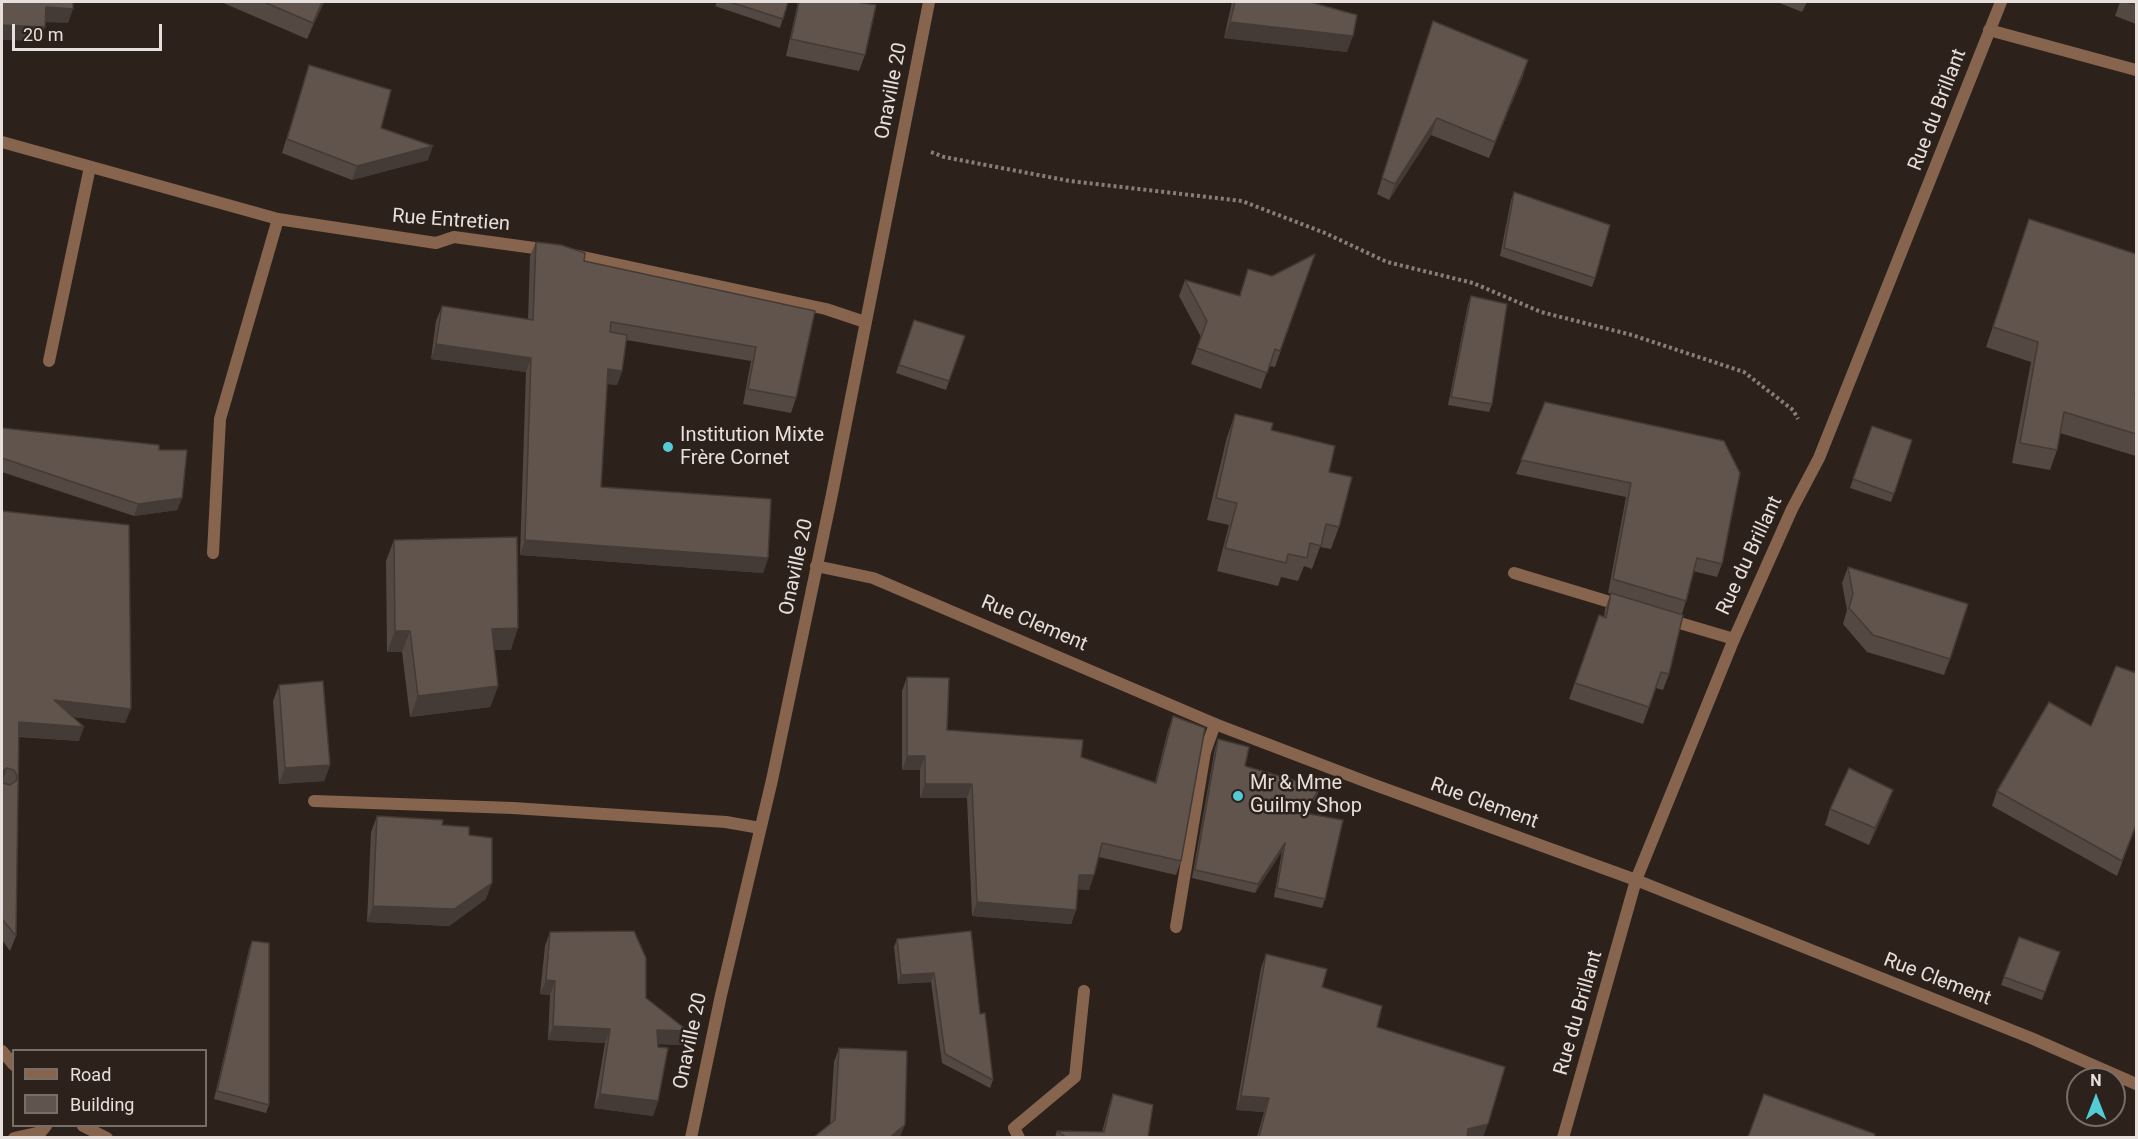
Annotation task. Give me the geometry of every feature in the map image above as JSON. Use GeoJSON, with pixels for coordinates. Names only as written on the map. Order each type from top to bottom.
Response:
{"type":"FeatureCollection","features":[{"type":"Feature","properties":{"kind":"street","name":"Onaville 20"},"geometry":{"type":"LineString","coordinates":[[691,1137],[816,566],[929,2]]}},
{"type":"Feature","properties":{"kind":"street","name":"Rue du Brillant"},"geometry":{"type":"LineString","coordinates":[[1563,1137],[1636,880],[1734,639],[1792,509],[1819,458],[2001,2]]}},
{"type":"Feature","properties":{"kind":"street"},"geometry":{"type":"LineString","coordinates":[[1989,30],[2136,70]]}},
{"type":"Feature","properties":{"kind":"street","name":"Rue Entretien"},"geometry":{"type":"LineString","coordinates":[[2,142],[278,219],[436,243],[454,237],[533,246],[826,309],[865,322]]}},
{"type":"Feature","properties":{"kind":"street"},"geometry":{"type":"LineString","coordinates":[[49,361],[90,167]]}},
{"type":"Feature","properties":{"kind":"street"},"geometry":{"type":"LineString","coordinates":[[213,553],[220,419],[278,219]]}},
{"type":"Feature","properties":{"kind":"street","name":"Rue Clement"},"geometry":{"type":"LineString","coordinates":[[816,566],[873,578],[1215,724],[1636,880],[2031,1038],[2136,1084]]}},
{"type":"Feature","properties":{"kind":"street"},"geometry":{"type":"LineString","coordinates":[[1514,573],[1635,609]]}},
{"type":"Feature","properties":{"kind":"street"},"geometry":{"type":"LineString","coordinates":[[1657,616],[1734,639]]}},
{"type":"Feature","properties":{"kind":"street"},"geometry":{"type":"LineString","coordinates":[[1176,927],[1205,752],[1215,724]]}},
{"type":"Feature","properties":{"kind":"street"},"geometry":{"type":"LineString","coordinates":[[314,801],[513,808],[726,822],[760,828]]}},
{"type":"Feature","properties":{"kind":"street"},"geometry":{"type":"LineString","coordinates":[[1019,1137],[1014,1128],[1075,1077],[1084,991]]}},
{"type":"Feature","properties":{"kind":"street"},"geometry":{"type":"LineString","coordinates":[[2,1051],[12,1063]]}},
{"type":"Feature","properties":{"kind":"street"},"geometry":{"type":"LineString","coordinates":[[14,1137],[41,1132],[45,1127]]}},
{"type":"Feature","properties":{"kind":"street"},"geometry":{"type":"LineString","coordinates":[[87,1127],[107,1137]]}},
{"type":"Feature","properties":{"kind":"path"},"geometry":{"type":"LineString","coordinates":[[903,140],[944,158],[1070,181],[1242,201],[1325,233],[1387,262],[1473,284],[1541,312],[1632,335],[1744,372],[1793,410],[1819,458]]}},
{"type":"Feature","properties":{"kind":"building"},"geometry":{"type":"Polygon","coordinates":[[[2,2],[73,2],[73,9],[46,7],[45,27],[2,25],[2,2]]]}},
{"type":"Feature","properties":{"kind":"building"},"geometry":{"type":"Polygon","coordinates":[[[264,2],[322,2],[313,23],[264,2]]]}},
{"type":"Feature","properties":{"kind":"building"},"geometry":{"type":"Polygon","coordinates":[[[730,2],[788,2],[783,19],[730,2]]]}},
{"type":"Feature","properties":{"kind":"building"},"geometry":{"type":"Polygon","coordinates":[[[799,2],[857,2],[876,5],[865,55],[791,39],[799,2]]]}},
{"type":"Feature","properties":{"kind":"building"},"geometry":{"type":"Polygon","coordinates":[[[1235,2],[1310,2],[1357,15],[1353,36],[1230,22],[1235,2]]]}},
{"type":"Feature","properties":{"kind":"building"},"geometry":{"type":"Polygon","coordinates":[[[1433,21],[1528,60],[1495,142],[1437,118],[1395,184],[1382,178],[1433,21]]]}},
{"type":"Feature","properties":{"kind":"building"},"geometry":{"type":"Polygon","coordinates":[[[309,65],[391,90],[381,128],[433,146],[357,166],[287,139],[309,65]]]}},
{"type":"Feature","properties":{"kind":"building"},"geometry":{"type":"Polygon","coordinates":[[[1514,192],[1610,225],[1595,278],[1504,248],[1514,192]]]}},
{"type":"Feature","properties":{"kind":"building"},"geometry":{"type":"Polygon","coordinates":[[[2029,219],[2136,254],[2136,434],[2064,412],[2057,450],[2020,443],[2038,342],[1993,327],[2029,219]]]}},
{"type":"Feature","properties":{"kind":"building"},"geometry":{"type":"Polygon","coordinates":[[[536,242],[561,245],[585,253],[584,261],[815,311],[796,398],[748,389],[756,347],[611,322],[610,332],[627,335],[622,371],[608,369],[601,487],[771,499],[768,558],[525,540],[531,358],[436,344],[442,306],[533,320],[536,242]]]}},
{"type":"Feature","properties":{"kind":"building"},"geometry":{"type":"Polygon","coordinates":[[[1315,254],[1280,351],[1275,349],[1267,373],[1197,348],[1207,321],[1185,280],[1240,296],[1248,269],[1272,276],[1315,254]]]}},
{"type":"Feature","properties":{"kind":"building"},"geometry":{"type":"Polygon","coordinates":[[[1471,296],[1507,304],[1492,404],[1451,397],[1471,296]]]}},
{"type":"Feature","properties":{"kind":"building"},"geometry":{"type":"Polygon","coordinates":[[[914,320],[965,336],[949,381],[899,365],[914,320]]]}},
{"type":"Feature","properties":{"kind":"building"},"geometry":{"type":"Polygon","coordinates":[[[1545,402],[1724,441],[1740,473],[1722,564],[1697,558],[1686,601],[1613,579],[1631,483],[1521,460],[1545,402]]]}},
{"type":"Feature","properties":{"kind":"building"},"geometry":{"type":"Polygon","coordinates":[[[1235,414],[1273,423],[1271,430],[1335,446],[1329,472],[1352,477],[1339,527],[1326,524],[1321,546],[1310,543],[1307,558],[1288,554],[1286,563],[1225,548],[1237,503],[1216,498],[1235,414]]]}},
{"type":"Feature","properties":{"kind":"building"},"geometry":{"type":"Polygon","coordinates":[[[1872,426],[1912,440],[1894,494],[1853,479],[1872,426]]]}},
{"type":"Feature","properties":{"kind":"building"},"geometry":{"type":"Polygon","coordinates":[[[2,428],[159,445],[159,450],[187,450],[182,498],[138,504],[2,458],[2,428]]]}},
{"type":"Feature","properties":{"kind":"building"},"geometry":{"type":"Polygon","coordinates":[[[2,511],[129,525],[131,709],[54,700],[84,727],[19,722],[16,936],[2,919],[2,782],[10,785],[16,781],[17,776],[14,770],[7,768],[2,771],[2,511]]]}},
{"type":"Feature","properties":{"kind":"building"},"geometry":{"type":"Polygon","coordinates":[[[517,537],[518,628],[492,629],[498,686],[418,696],[410,631],[395,631],[394,540],[517,537]]]}},
{"type":"Feature","properties":{"kind":"building"},"geometry":{"type":"Polygon","coordinates":[[[1848,567],[1968,604],[1950,659],[1873,635],[1849,608],[1853,594],[1848,567]]]}},
{"type":"Feature","properties":{"kind":"building"},"geometry":{"type":"Polygon","coordinates":[[[1611,593],[1683,615],[1669,674],[1661,672],[1649,707],[1575,683],[1599,615],[1606,618],[1611,593]]]}},
{"type":"Feature","properties":{"kind":"building"},"geometry":{"type":"Polygon","coordinates":[[[2116,666],[2136,673],[2136,825],[2122,861],[1997,791],[2049,702],[2091,726],[2116,666]]]}},
{"type":"Feature","properties":{"kind":"building"},"geometry":{"type":"Polygon","coordinates":[[[907,677],[949,678],[947,730],[1083,740],[1081,757],[1156,783],[1173,716],[1205,728],[1181,861],[1102,843],[1094,875],[1079,875],[1076,910],[977,902],[972,784],[925,784],[925,756],[907,756],[907,677]]]}},
{"type":"Feature","properties":{"kind":"building"},"geometry":{"type":"Polygon","coordinates":[[[323,681],[330,765],[285,768],[279,685],[323,681]]]}},
{"type":"Feature","properties":{"kind":"building"},"geometry":{"type":"Polygon","coordinates":[[[1218,739],[1249,747],[1245,766],[1320,788],[1304,813],[1343,820],[1325,899],[1277,888],[1285,843],[1258,884],[1195,870],[1218,739]]]}},
{"type":"Feature","properties":{"kind":"building"},"geometry":{"type":"Polygon","coordinates":[[[1849,768],[1893,790],[1875,828],[1830,809],[1849,768]]]}},
{"type":"Feature","properties":{"kind":"building"},"geometry":{"type":"Polygon","coordinates":[[[377,816],[443,820],[442,825],[469,827],[469,835],[492,838],[492,883],[454,909],[373,906],[377,816]]]}},
{"type":"Feature","properties":{"kind":"building"},"geometry":{"type":"Polygon","coordinates":[[[634,931],[646,958],[646,998],[688,1031],[657,1030],[658,1047],[668,1048],[658,1101],[600,1094],[610,1029],[553,1026],[555,981],[546,980],[550,932],[634,931]]]}},
{"type":"Feature","properties":{"kind":"building"},"geometry":{"type":"Polygon","coordinates":[[[971,931],[980,1014],[985,1013],[993,1080],[945,1054],[934,973],[901,975],[897,939],[971,931]]]}},
{"type":"Feature","properties":{"kind":"building"},"geometry":{"type":"Polygon","coordinates":[[[2019,937],[2060,952],[2045,992],[2004,977],[2019,937]]]}},
{"type":"Feature","properties":{"kind":"building"},"geometry":{"type":"Polygon","coordinates":[[[252,941],[269,943],[269,1105],[217,1091],[252,941]]]}},
{"type":"Feature","properties":{"kind":"building"},"geometry":{"type":"Polygon","coordinates":[[[1266,954],[1327,969],[1322,987],[1382,1006],[1377,1027],[1505,1067],[1488,1124],[1468,1129],[1467,1137],[1259,1137],[1269,1098],[1241,1096],[1266,954]]]}},
{"type":"Feature","properties":{"kind":"building"},"geometry":{"type":"Polygon","coordinates":[[[839,1048],[907,1051],[905,1125],[890,1137],[814,1137],[835,1120],[839,1048]]]}},
{"type":"Feature","properties":{"kind":"building"},"geometry":{"type":"Polygon","coordinates":[[[1113,1094],[1153,1105],[1148,1137],[1066,1137],[1057,1131],[1104,1132],[1113,1094]]]}},
{"type":"Feature","properties":{"kind":"building"},"geometry":{"type":"Polygon","coordinates":[[[1764,1094],[1875,1134],[1874,1137],[1748,1137],[1764,1094]]]}},
{"type":"Feature","properties":{"kind":"place","name":"Institution Mixte Frère Cornet"},"geometry":{"type":"Point","coordinates":[668,447]}},
{"type":"Feature","properties":{"kind":"place","name":"Mr & Mme Guilmy Shop"},"geometry":{"type":"Point","coordinates":[1238,796]}}]}
